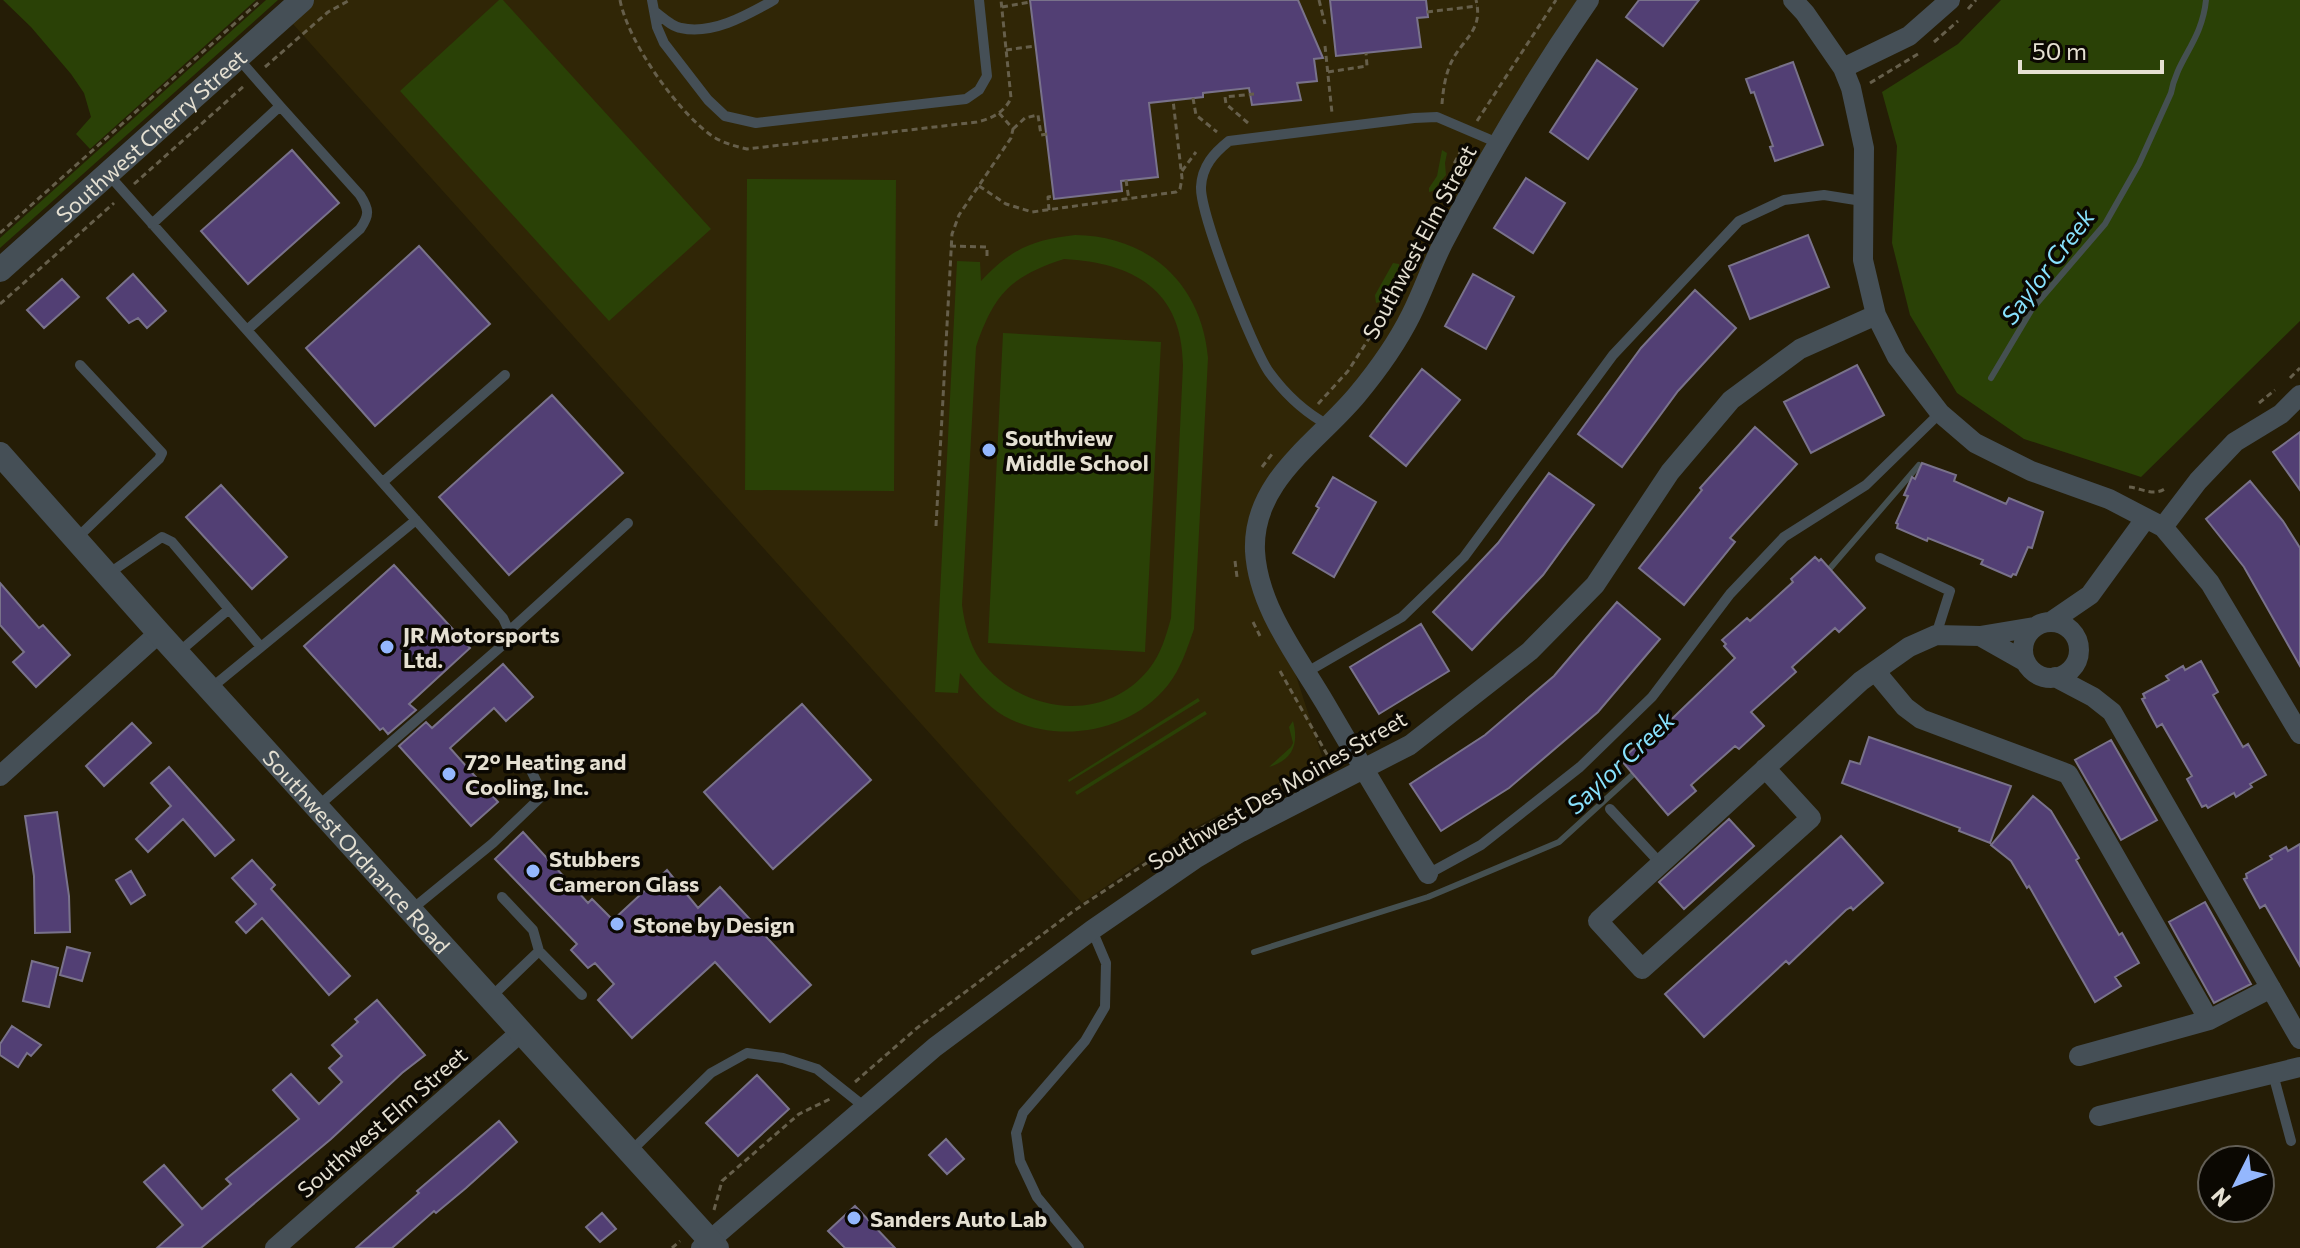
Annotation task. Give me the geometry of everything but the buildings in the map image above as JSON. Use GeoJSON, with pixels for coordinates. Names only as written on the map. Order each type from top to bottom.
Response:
{"type":"FeatureCollection","features":[{"type":"Feature","properties":{"kind":"street","name":"Southwest Cherry Street"},"geometry":{"type":"LineString","coordinates":[[0,270],[302,0]]}},
{"type":"Feature","properties":{"kind":"street","name":"Southwest Elm Street"},"geometry":{"type":"LineString","coordinates":[[1428,874],[1364,770],[1260,588],[1255,549],[1260,509],[1280,475],[1377,370],[1410,318],[1442,246],[1536,76],[1589,0]]}},
{"type":"Feature","properties":{"kind":"street"},"geometry":{"type":"LineString","coordinates":[[1793,0],[1843,68],[1851,88],[1864,148],[1863,260],[1876,315],[1897,357],[1940,413],[1975,443],[2031,471],[2109,499],[2155,523],[2210,583],[2300,734]]}},
{"type":"Feature","properties":{"kind":"street"},"geometry":{"type":"LineString","coordinates":[[1843,68],[1909,36],[1950,0]]}},
{"type":"Feature","properties":{"kind":"street","name":"Southwest Des Moines Street"},"geometry":{"type":"LineString","coordinates":[[709,1245],[935,1047],[1092,930],[1195,859],[1241,832],[1410,745],[1530,651],[1595,585],[1670,472],[1731,400],[1800,349],[1876,315]]}},
{"type":"Feature","properties":{"kind":"street"},"geometry":{"type":"LineString","coordinates":[[2026,662],[2024,643],[2043,624],[2090,595],[2235,442],[2281,414],[2300,395]]}},
{"type":"Feature","properties":{"kind":"street","name":"Southwest Ordnance Road"},"geometry":{"type":"LineString","coordinates":[[0,454],[630,1152],[709,1245]]}},
{"type":"Feature","properties":{"kind":"street"},"geometry":{"type":"LineString","coordinates":[[2055,677],[2071,670],[2079,650],[2090,595]]}},
{"type":"Feature","properties":{"kind":"street"},"geometry":{"type":"LineString","coordinates":[[1765,768],[1811,818],[1642,969],[1598,921],[1765,768],[1875,671],[1909,647],[1936,635],[1980,636],[2043,624],[2070,629],[2093,697]]}},
{"type":"Feature","properties":{"kind":"street"},"geometry":{"type":"LineString","coordinates":[[0,776],[159,633]]}},
{"type":"Feature","properties":{"kind":"street"},"geometry":{"type":"LineString","coordinates":[[1980,636],[2026,662],[2038,674],[2055,677],[2093,697],[2112,712],[2300,1039]]}},
{"type":"Feature","properties":{"kind":"street"},"geometry":{"type":"LineString","coordinates":[[1875,671],[1905,707],[1921,719],[2068,774],[2209,1020]]}},
{"type":"Feature","properties":{"kind":"street"},"geometry":{"type":"LineString","coordinates":[[2079,1056],[2209,1020],[2271,988]]}},
{"type":"Feature","properties":{"kind":"street","name":"Southwest Elm Street"},"geometry":{"type":"LineString","coordinates":[[275,1248],[521,1032]]}},
{"type":"Feature","properties":{"kind":"street"},"geometry":{"type":"LineString","coordinates":[[2099,1116],[2300,1067]]}},
{"type":"Feature","properties":{"kind":"lane"},"geometry":{"type":"LineString","coordinates":[[653,6],[678,28],[700,29],[738,19],[774,0]]}},
{"type":"Feature","properties":{"kind":"lane"},"geometry":{"type":"LineString","coordinates":[[653,6],[664,43],[708,100],[725,116],[756,123],[966,99],[979,90],[987,76],[979,0]]}},
{"type":"Feature","properties":{"kind":"lane"},"geometry":{"type":"LineString","coordinates":[[236,57],[368,207],[368,217],[360,229],[247,330]]}},
{"type":"Feature","properties":{"kind":"lane"},"geometry":{"type":"LineString","coordinates":[[152,224],[280,106]]}},
{"type":"Feature","properties":{"kind":"lane"},"geometry":{"type":"LineString","coordinates":[[1328,425],[1313,417],[1287,395],[1257,352],[1210,225],[1201,188],[1206,166],[1215,152],[1229,141],[1414,118],[1437,117],[1498,143]]}},
{"type":"Feature","properties":{"kind":"lane"},"geometry":{"type":"LineString","coordinates":[[107,172],[503,618],[509,631]]}},
{"type":"Feature","properties":{"kind":"lane"},"geometry":{"type":"LineString","coordinates":[[1307,672],[1402,617],[1464,557],[1613,355],[1739,221],[1784,200],[1824,195],[1862,201]]}},
{"type":"Feature","properties":{"kind":"lane"},"geometry":{"type":"LineString","coordinates":[[76,540],[162,453],[80,365]]}},
{"type":"Feature","properties":{"kind":"lane"},"geometry":{"type":"LineString","coordinates":[[383,482],[505,375]]}},
{"type":"Feature","properties":{"kind":"lane"},"geometry":{"type":"LineString","coordinates":[[1428,874],[1481,845],[1580,767],[1652,697],[1730,594],[1784,537],[1866,485],[1940,413]]}},
{"type":"Feature","properties":{"kind":"lane"},"geometry":{"type":"LineString","coordinates":[[209,689],[416,520]]}},
{"type":"Feature","properties":{"kind":"lane"},"geometry":{"type":"LineString","coordinates":[[317,807],[505,643],[509,631],[628,523]]}},
{"type":"Feature","properties":{"kind":"lane"},"geometry":{"type":"LineString","coordinates":[[107,575],[162,537],[172,542],[261,647]]}},
{"type":"Feature","properties":{"kind":"lane"},"geometry":{"type":"LineString","coordinates":[[1880,558],[1950,591],[1936,635]]}},
{"type":"Feature","properties":{"kind":"lane"},"geometry":{"type":"LineString","coordinates":[[178,653],[229,609]]}},
{"type":"Feature","properties":{"kind":"lane"},"geometry":{"type":"LineString","coordinates":[[410,910],[493,843],[543,795],[528,764]]}},
{"type":"Feature","properties":{"kind":"lane"},"geometry":{"type":"LineString","coordinates":[[1610,809],[1661,864]]}},
{"type":"Feature","properties":{"kind":"lane"},"geometry":{"type":"LineString","coordinates":[[502,897],[533,930],[539,951],[582,995]]}},
{"type":"Feature","properties":{"kind":"lane"},"geometry":{"type":"LineString","coordinates":[[1079,1248],[1037,1197],[1020,1161],[1016,1133],[1023,1113],[1085,1041],[1105,1007],[1106,963],[1092,930]]}},
{"type":"Feature","properties":{"kind":"lane"},"geometry":{"type":"LineString","coordinates":[[490,998],[539,951]]}},
{"type":"Feature","properties":{"kind":"lane"},"geometry":{"type":"LineString","coordinates":[[630,1152],[711,1073],[747,1053],[783,1058],[817,1069],[866,1108]]}},
{"type":"Feature","properties":{"kind":"lane"},"geometry":{"type":"LineString","coordinates":[[2273,1074],[2291,1141]]}},
{"type":"Feature","properties":{"kind":"path"},"geometry":{"type":"LineString","coordinates":[[0,233],[261,0]]}},
{"type":"Feature","properties":{"kind":"path"},"geometry":{"type":"LineString","coordinates":[[0,304],[328,12],[350,0]]}},
{"type":"Feature","properties":{"kind":"path"},"geometry":{"type":"LineString","coordinates":[[1319,0],[1325,24]]}},
{"type":"Feature","properties":{"kind":"path"},"geometry":{"type":"LineString","coordinates":[[1441,107],[1449,65],[1475,27],[1476,0]]}},
{"type":"Feature","properties":{"kind":"path"},"geometry":{"type":"LineString","coordinates":[[1002,7],[1030,2]]}},
{"type":"Feature","properties":{"kind":"path"},"geometry":{"type":"LineString","coordinates":[[1427,12],[1477,6]]}},
{"type":"Feature","properties":{"kind":"path"},"geometry":{"type":"LineString","coordinates":[[1006,50],[1035,46]]}},
{"type":"Feature","properties":{"kind":"path"},"geometry":{"type":"LineString","coordinates":[[1325,46],[1333,121]]}},
{"type":"Feature","properties":{"kind":"path"},"geometry":{"type":"LineString","coordinates":[[1328,72],[1367,66],[1366,53]]}},
{"type":"Feature","properties":{"kind":"path"},"geometry":{"type":"LineString","coordinates":[[1224,91],[1226,104],[1257,130]]}},
{"type":"Feature","properties":{"kind":"path"},"geometry":{"type":"LineString","coordinates":[[1225,97],[1254,94]]}},
{"type":"Feature","properties":{"kind":"path"},"geometry":{"type":"LineString","coordinates":[[979,186],[1017,208],[1032,212],[1173,194],[1180,189],[1182,178],[1173,100]]}},
{"type":"Feature","properties":{"kind":"path"},"geometry":{"type":"LineString","coordinates":[[999,113],[1013,129]]}},
{"type":"Feature","properties":{"kind":"path"},"geometry":{"type":"LineString","coordinates":[[936,526],[950,246],[959,215],[1011,138],[1013,129],[1025,118],[1038,115],[1041,135],[1047,134]]}},
{"type":"Feature","properties":{"kind":"path"},"geometry":{"type":"LineString","coordinates":[[1126,180],[1129,200]]}},
{"type":"Feature","properties":{"kind":"path"},"geometry":{"type":"LineString","coordinates":[[1049,210],[1048,197],[1054,196]]}},
{"type":"Feature","properties":{"kind":"path"},"geometry":{"type":"LineString","coordinates":[[950,246],[987,247],[987,258]]}},
{"type":"Feature","properties":{"kind":"shaded area","name":"Southview Middle School"},"geometry":{"type":"Polygon","coordinates":[[[302,0],[1589,0],[1410,318],[1280,475],[1255,549],[1323,759],[1181,835],[1082,903],[284,14],[302,0]]]}},
{"type":"Feature","properties":{"kind":"green space"},"geometry":{"type":"Polygon","coordinates":[[[3,0],[256,0],[90,149],[76,134],[91,117],[84,93],[31,27],[3,0]]]}},
{"type":"Feature","properties":{"kind":"green space"},"geometry":{"type":"Polygon","coordinates":[[[266,0],[278,0],[0,248],[0,238],[266,0]]]}},
{"type":"Feature","properties":{"kind":"green space"},"geometry":{"type":"Polygon","coordinates":[[[499,0],[503,0],[711,229],[609,321],[400,91],[499,0]]]}},
{"type":"Feature","properties":{"kind":"green space"},"geometry":{"type":"Polygon","coordinates":[[[2001,0],[2300,0],[2300,321],[2141,477],[2024,439],[1957,393],[1910,315],[1892,243],[1897,146],[1882,92],[1958,44],[2001,0]]]}},
{"type":"Feature","properties":{"kind":"green space"},"geometry":{"type":"Polygon","coordinates":[[[1442,150],[1447,153],[1446,175],[1429,192],[1437,176],[1442,150]]]}},
{"type":"Feature","properties":{"kind":"green space"},"geometry":{"type":"Polygon","coordinates":[[[747,179],[896,180],[894,491],[745,490],[747,179]]]}},
{"type":"Feature","properties":{"kind":"green space"},"geometry":{"type":"Polygon","coordinates":[[[1075,235],[1127,244],[1167,270],[1183,287],[1195,308],[1204,332],[1208,358],[1194,629],[1186,651],[1168,685],[1134,714],[1113,724],[1069,732],[1024,725],[1004,716],[986,702],[960,673],[958,693],[935,692],[957,261],[980,262],[981,281],[1002,261],[1023,248],[1075,235]],[[1064,259],[1018,280],[998,300],[976,347],[962,605],[976,654],[986,667],[1024,695],[1045,703],[1068,706],[1112,698],[1132,686],[1149,669],[1165,638],[1171,618],[1183,365],[1174,317],[1163,299],[1132,274],[1089,262],[1064,259]]]}},
{"type":"Feature","properties":{"kind":"green space"},"geometry":{"type":"Polygon","coordinates":[[[1393,263],[1399,264],[1399,267],[1380,302],[1376,303],[1375,295],[1393,263]]]}},
{"type":"Feature","properties":{"kind":"green space"},"geometry":{"type":"Polygon","coordinates":[[[1003,333],[1161,342],[1145,652],[988,643],[1003,333]]]}},
{"type":"Feature","properties":{"kind":"green space"},"geometry":{"type":"Polygon","coordinates":[[[1198,698],[1200,701],[1069,782],[1068,780],[1198,698]]]}},
{"type":"Feature","properties":{"kind":"green space"},"geometry":{"type":"Polygon","coordinates":[[[1205,711],[1207,714],[1077,795],[1075,792],[1205,711]]]}},
{"type":"Feature","properties":{"kind":"green space"},"geometry":{"type":"Polygon","coordinates":[[[1293,721],[1295,737],[1292,750],[1284,760],[1269,767],[1291,747],[1289,727],[1293,721]]]}},
{"type":"Feature","properties":{"kind":"waterway","name":"Saylor Creek"},"geometry":{"type":"LineString","coordinates":[[1991,378],[2032,309],[2105,224],[2139,164],[2178,70],[2200,27],[2206,0]]}},
{"type":"Feature","properties":{"kind":"waterway","name":"Saylor Creek"},"geometry":{"type":"LineString","coordinates":[[1826,573],[1919,465]]}},
{"type":"Feature","properties":{"kind":"waterway","name":"Saylor Creek"},"geometry":{"type":"LineString","coordinates":[[1254,952],[1428,897],[1559,842],[1639,769]]}},
{"type":"Feature","properties":{"kind":"place","name":"Southview Middle School"},"geometry":{"type":"Point","coordinates":[989,450]}},
{"type":"Feature","properties":{"kind":"place","name":"JR Motorsports Ltd."},"geometry":{"type":"Point","coordinates":[387,647]}},
{"type":"Feature","properties":{"kind":"place","name":"72° Heating and Cooling, Inc."},"geometry":{"type":"Point","coordinates":[449,774]}},
{"type":"Feature","properties":{"kind":"place","name":"Stubbers Cameron Glass"},"geometry":{"type":"Point","coordinates":[533,871]}},
{"type":"Feature","properties":{"kind":"place","name":"Stone by Design"},"geometry":{"type":"Point","coordinates":[617,924]}},
{"type":"Feature","properties":{"kind":"place","name":"Sanders Auto Lab"},"geometry":{"type":"Point","coordinates":[854,1218]}}]}
